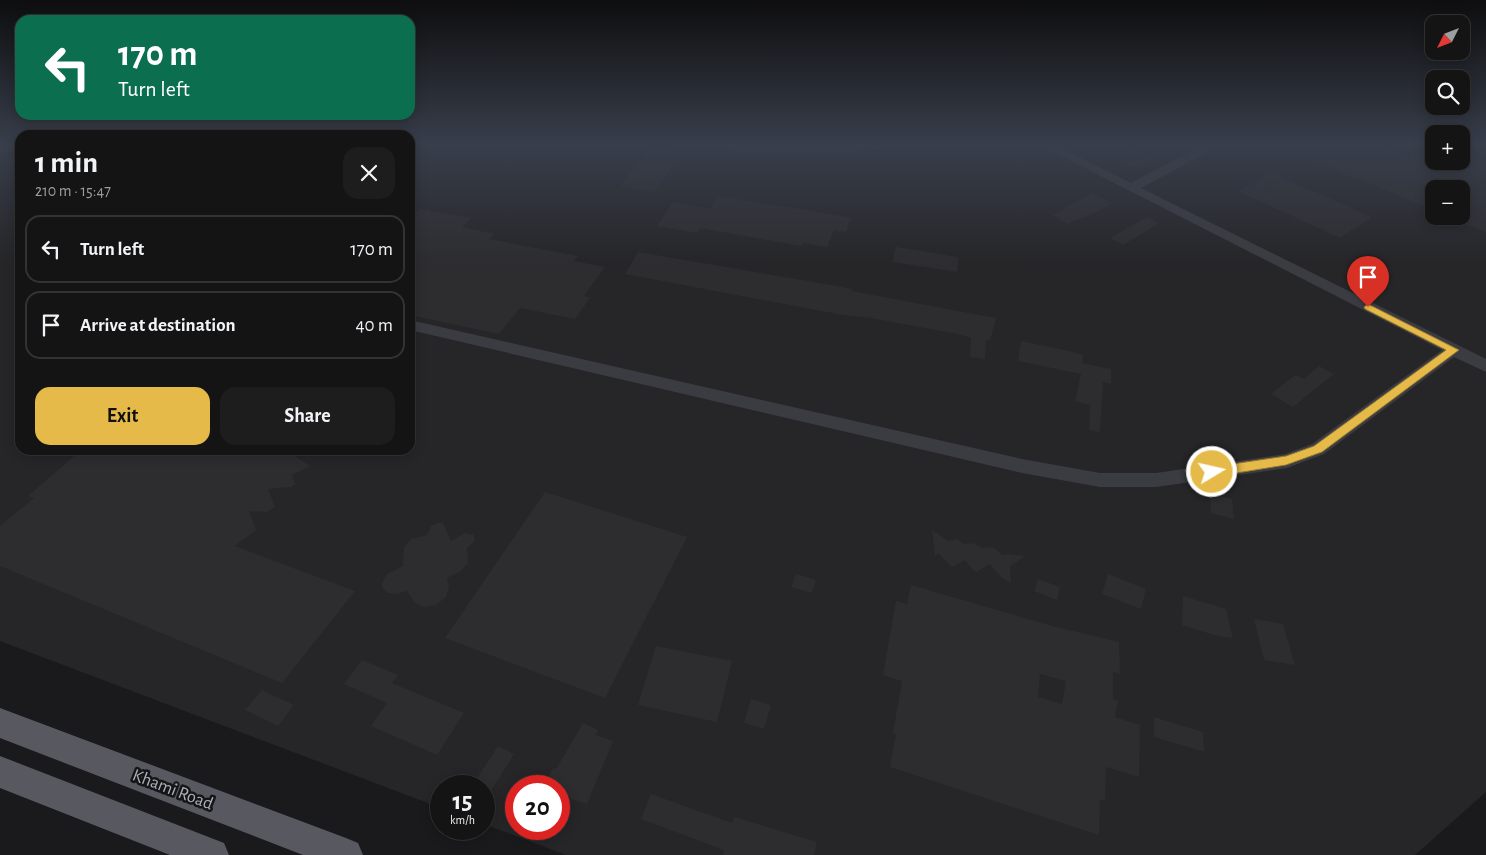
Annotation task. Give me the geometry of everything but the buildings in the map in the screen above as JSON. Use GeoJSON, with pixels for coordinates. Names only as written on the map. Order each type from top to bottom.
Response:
{"type":"FeatureCollection","features":[{"type":"Feature","properties":{"kind":"main road","name":"Khami Road"},"geometry":{"type":"LineString","coordinates":[[0,723],[346,855]]}},
{"type":"Feature","properties":{"kind":"main road"},"geometry":{"type":"LineString","coordinates":[[0,772],[212,855]]}},
{"type":"Feature","properties":{"kind":"street"},"geometry":{"type":"LineString","coordinates":[[1121,183],[1486,366]]}},
{"type":"Feature","properties":{"kind":"street"},"geometry":{"type":"LineString","coordinates":[[1131,188],[1140,183]]}},
{"type":"Feature","properties":{"kind":"street"},"geometry":{"type":"LineString","coordinates":[[415,326],[1022,466],[1110,480],[1165,479],[1286,461],[1318,449],[1453,350]]}},
{"type":"Feature","properties":{"kind":"shaded area"},"geometry":{"type":"Polygon","coordinates":[[[0,183],[15,183],[15,455],[415,455],[415,183],[1425,183],[1425,225],[1470,225],[1470,183],[1486,183],[1486,792],[1415,855],[566,855],[526,840],[570,840],[570,775],[505,775],[505,832],[495,828],[495,775],[430,775],[430,804],[0,641],[0,183]]]}},
{"type":"Feature","properties":{"kind":"route"},"geometry":{"type":"LineString","coordinates":[[1212,472],[1286,461],[1318,449],[1453,350],[1368,307]]}}]}
